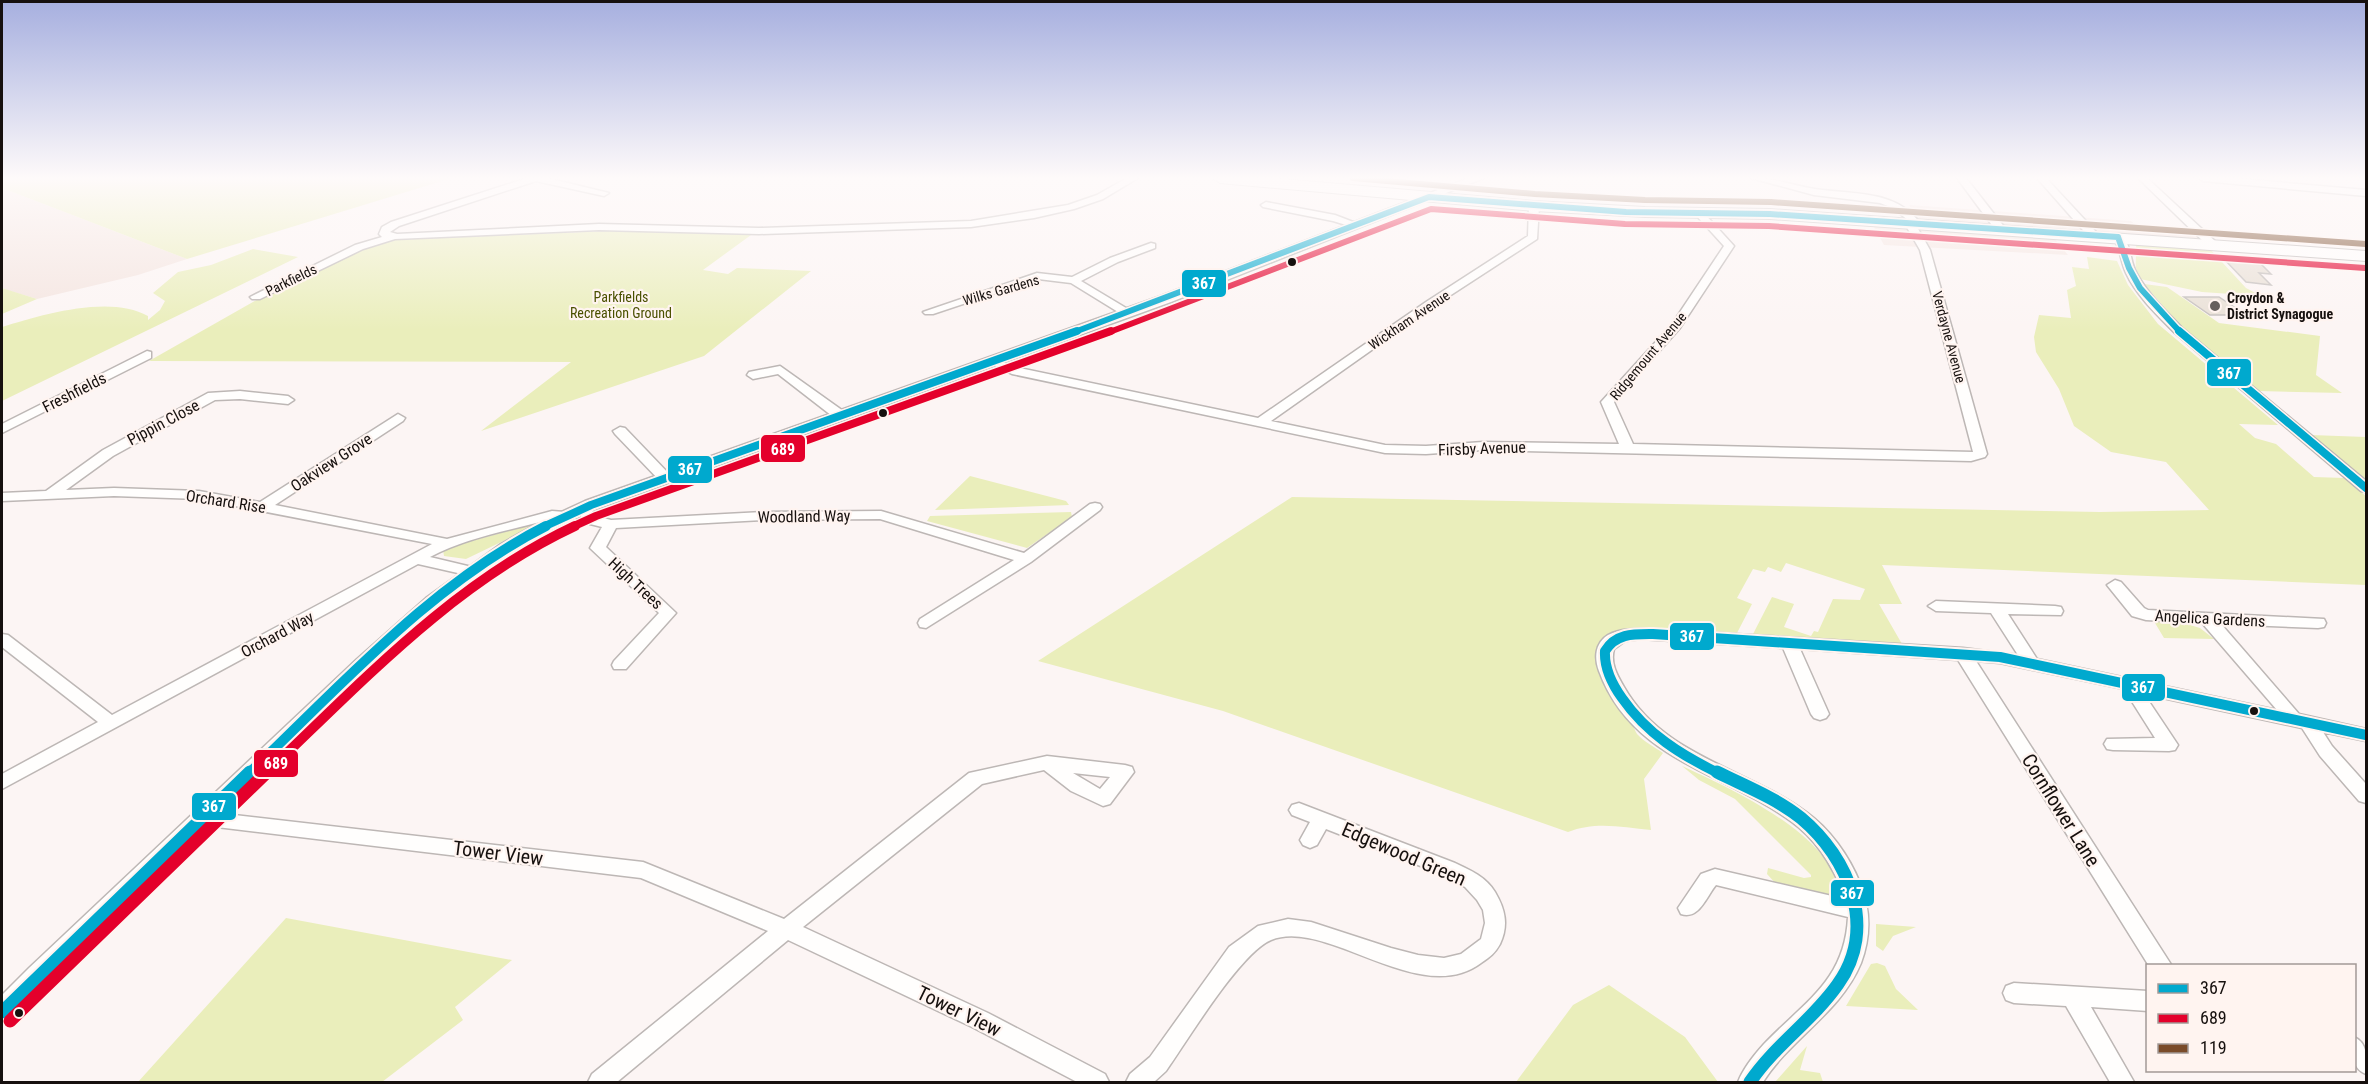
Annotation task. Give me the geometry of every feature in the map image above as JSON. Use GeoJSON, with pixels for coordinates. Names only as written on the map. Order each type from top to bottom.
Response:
{"type":"FeatureCollection","features":[{"type":"Feature","properties":{"kind":"highway"},"geometry":{"type":"LineString","coordinates":[[1980,229],[2367,256]]}},
{"type":"Feature","properties":{"kind":"street"},"geometry":{"type":"LineString","coordinates":[[387,229],[383,232],[392,237]]}},
{"type":"Feature","properties":{"kind":"street","name":"Parkfields"},"geometry":{"type":"LineString","coordinates":[[256,297],[358,247],[392,237],[566,229]]}},
{"type":"Feature","properties":{"kind":"street","name":"Parkfields"},"geometry":{"type":"LineString","coordinates":[[662,229],[759,231],[832,229]]}},
{"type":"Feature","properties":{"kind":"street"},"geometry":{"type":"LineString","coordinates":[[2,1012],[200,818],[383,646],[471,571],[513,543],[580,510],[1126,314],[1347,229]]}},
{"type":"Feature","properties":{"kind":"street","name":"Wickham Avenue"},"geometry":{"type":"LineString","coordinates":[[1260,423],[1430,304],[1533,237],[1533,229]]}},
{"type":"Feature","properties":{"kind":"street","name":"Ridgemount Avenue"},"geometry":{"type":"LineString","coordinates":[[1628,448],[1608,402],[1676,326],[1729,246],[1713,229]]}},
{"type":"Feature","properties":{"kind":"street","name":"Verdayne Avenue"},"geometry":{"type":"LineString","coordinates":[[1915,229],[1925,250],[1980,454]]}},
{"type":"Feature","properties":{"kind":"street"},"geometry":{"type":"LineString","coordinates":[[2086,229],[2093,236]]}},
{"type":"Feature","properties":{"kind":"street"},"geometry":{"type":"LineString","coordinates":[[2196,229],[2212,244]]}},
{"type":"Feature","properties":{"kind":"street"},"geometry":{"type":"LineString","coordinates":[[2118,237],[2127,249],[2128,268],[2132,275],[2171,323],[2367,488]]}},
{"type":"Feature","properties":{"kind":"street"},"geometry":{"type":"LineString","coordinates":[[1074,280],[1114,260],[1151,246]]}},
{"type":"Feature","properties":{"kind":"street","name":"Wilks Gardens"},"geometry":{"type":"LineString","coordinates":[[929,312],[1037,276],[1074,280],[1126,314]]}},
{"type":"Feature","properties":{"kind":"street","name":"Freshfields"},"geometry":{"type":"LineString","coordinates":[[2,429],[147,355]]}},
{"type":"Feature","properties":{"kind":"street","name":"Firsby Avenue"},"geometry":{"type":"LineString","coordinates":[[992,362],[1012,370],[1385,448],[1426,450],[1483,446],[1971,456],[1980,454]]}},
{"type":"Feature","properties":{"kind":"street"},"geometry":{"type":"LineString","coordinates":[[753,375],[780,370],[841,416]]}},
{"type":"Feature","properties":{"kind":"street","name":"Pippin Close"},"geometry":{"type":"LineString","coordinates":[[52,494],[108,453],[212,396],[240,395],[288,400]]}},
{"type":"Feature","properties":{"kind":"street","name":"Oakview Grove"},"geometry":{"type":"LineString","coordinates":[[263,507],[398,418]]}},
{"type":"Feature","properties":{"kind":"street"},"geometry":{"type":"LineString","coordinates":[[620,430],[666,479]]}},
{"type":"Feature","properties":{"kind":"street","name":"Orchard Rise"},"geometry":{"type":"LineString","coordinates":[[2,497],[52,494],[199,495],[447,543]]}},
{"type":"Feature","properties":{"kind":"street"},"geometry":{"type":"LineString","coordinates":[[926,623],[1026,559],[1095,507]]}},
{"type":"Feature","properties":{"kind":"street","name":"Woodland Way"},"geometry":{"type":"LineString","coordinates":[[580,510],[595,520],[611,524],[763,516],[881,515],[1026,559]]}},
{"type":"Feature","properties":{"kind":"street","name":"Orchard Way"},"geometry":{"type":"LineString","coordinates":[[2,782],[447,543],[552,515],[557,514],[562,518]]}},
{"type":"Feature","properties":{"kind":"street","name":"High Trees"},"geometry":{"type":"LineString","coordinates":[[611,524],[598,548],[668,613],[620,665]]}},
{"type":"Feature","properties":{"kind":"street"},"geometry":{"type":"LineString","coordinates":[[417,559],[471,571]]}},
{"type":"Feature","properties":{"kind":"street","name":"Angelica Gardens"},"geometry":{"type":"LineString","coordinates":[[2115,585],[2141,614],[2318,623]]}},
{"type":"Feature","properties":{"kind":"street"},"geometry":{"type":"LineString","coordinates":[[1936,606],[2055,611]]}},
{"type":"Feature","properties":{"kind":"street"},"geometry":{"type":"LineString","coordinates":[[1996,609],[2031,663]]}},
{"type":"Feature","properties":{"kind":"street"},"geometry":{"type":"LineString","coordinates":[[2207,618],[2367,796]]}},
{"type":"Feature","properties":{"kind":"street"},"geometry":{"type":"LineString","coordinates":[[1750,1083],[1771,1050],[1826,997],[1844,974],[1855,948],[1858,911],[1854,892],[1845,868],[1812,827],[1785,807],[1696,762],[1661,740],[1624,704],[1610,680],[1604,662],[1606,647],[1612,641],[1634,634],[1963,654],[2031,663],[2367,735]]}},
{"type":"Feature","properties":{"kind":"street"},"geometry":{"type":"LineString","coordinates":[[2,639],[111,723]]}},
{"type":"Feature","properties":{"kind":"street"},"geometry":{"type":"LineString","coordinates":[[1789,643],[1820,714]]}},
{"type":"Feature","properties":{"kind":"street","name":"Cornflower Lane"},"geometry":{"type":"LineString","coordinates":[[1963,654],[2160,964]]}},
{"type":"Feature","properties":{"kind":"street"},"geometry":{"type":"LineString","coordinates":[[2114,744],[2169,745],[2129,684]]}},
{"type":"Feature","properties":{"kind":"street"},"geometry":{"type":"LineString","coordinates":[[600,1083],[786,929],[976,778],[1047,763]]}},
{"type":"Feature","properties":{"kind":"street","name":"Edgewood Green"},"geometry":{"type":"LineString","coordinates":[[1138,1083],[1158,1064],[1237,953],[1253,938],[1264,932],[1287,928],[1306,929],[1405,961],[1431,967],[1450,967],[1465,963],[1478,957],[1489,945],[1495,930],[1494,910],[1478,887],[1445,868],[1299,810]]}},
{"type":"Feature","properties":{"kind":"street","name":"Tower View"},"geometry":{"type":"LineString","coordinates":[[200,818],[643,870],[786,929],[980,1020],[1073,1068],[1096,1083]]}},
{"type":"Feature","properties":{"kind":"street"},"geometry":{"type":"LineString","coordinates":[[1310,840],[1321,819]]}},
{"type":"Feature","properties":{"kind":"street"},"geometry":{"type":"LineString","coordinates":[[1688,908],[1708,880],[1715,877],[1858,911]]}},
{"type":"Feature","properties":{"kind":"street"},"geometry":{"type":"LineString","coordinates":[[2014,993],[2146,1001]]}},
{"type":"Feature","properties":{"kind":"street"},"geometry":{"type":"LineString","coordinates":[[2073,997],[2122,1083]]}},
{"type":"Feature","properties":{"kind":"street"},"geometry":{"type":"LineString","coordinates":[[2356,1048],[2367,1064]]}},
{"type":"Feature","properties":{"kind":"shaded area"},"geometry":{"type":"Polygon","coordinates":[[[2,229],[108,229],[187,259],[138,275],[37,299],[2,288],[2,229]]]}},
{"type":"Feature","properties":{"kind":"shaded area"},"geometry":{"type":"Polygon","coordinates":[[[1875,229],[2184,229],[2190,229],[2202,241],[2054,238],[2068,255],[1884,245],[1875,229]]]}},
{"type":"Feature","properties":{"kind":"green space"},"geometry":{"type":"Polygon","coordinates":[[[108,229],[287,229],[187,259],[108,229]]]}},
{"type":"Feature","properties":{"kind":"green space","name":"Parkfields Recreation Ground"},"geometry":{"type":"Polygon","coordinates":[[[632,230],[751,235],[703,270],[728,274],[737,268],[811,271],[704,356],[481,431],[571,362],[149,361],[260,298],[361,248],[392,240],[632,230]]]}},
{"type":"Feature","properties":{"kind":"green space"},"geometry":{"type":"Polygon","coordinates":[[[2136,245],[2210,249],[2246,288],[2261,296],[2202,292],[2140,279],[2136,266],[2136,245]]]}},
{"type":"Feature","properties":{"kind":"green space"},"geometry":{"type":"Polygon","coordinates":[[[253,249],[298,257],[2,401],[2,327],[55,312],[95,307],[132,310],[148,316],[148,320],[160,310],[165,301],[153,293],[178,272],[211,265],[253,249]]]}},
{"type":"Feature","properties":{"kind":"green space"},"geometry":{"type":"Polygon","coordinates":[[[2087,257],[2117,261],[2128,285],[2158,324],[2278,425],[2239,424],[2255,438],[2276,444],[2314,477],[2344,478],[2366,496],[2366,585],[1882,565],[1902,604],[1879,604],[1902,644],[1752,636],[1772,597],[1794,604],[1784,627],[1811,636],[1814,631],[1818,632],[1833,599],[1860,600],[1865,589],[1786,563],[1781,572],[1768,567],[1765,572],[1753,569],[1737,598],[1752,604],[1737,633],[1641,629],[1601,643],[1597,654],[1597,664],[1604,685],[1631,721],[1637,734],[1663,753],[1644,779],[1651,830],[1598,826],[1568,832],[1223,711],[1038,661],[1292,497],[2100,512],[2209,510],[2166,462],[2111,452],[2074,426],[2059,389],[2036,352],[2034,337],[2039,315],[2071,318],[2067,290],[2076,286],[2072,267],[2089,269],[2087,257]]]}},
{"type":"Feature","properties":{"kind":"green space"},"geometry":{"type":"Polygon","coordinates":[[[2144,284],[2167,287],[2219,323],[2320,336],[2316,375],[2342,393],[2258,391],[2184,330],[2144,284]]]}},
{"type":"Feature","properties":{"kind":"green space"},"geometry":{"type":"Polygon","coordinates":[[[2,288],[37,299],[2,314],[2,288]]]}},
{"type":"Feature","properties":{"kind":"green space"},"geometry":{"type":"Polygon","coordinates":[[[2311,435],[2366,437],[2366,481],[2363,479],[2311,435]]]}},
{"type":"Feature","properties":{"kind":"green space"},"geometry":{"type":"Polygon","coordinates":[[[970,476],[1066,501],[1069,505],[935,510],[970,476]]]}},
{"type":"Feature","properties":{"kind":"green space"},"geometry":{"type":"Polygon","coordinates":[[[1071,512],[1072,517],[1027,548],[927,521],[930,516],[1071,512]]]}},
{"type":"Feature","properties":{"kind":"green space"},"geometry":{"type":"Polygon","coordinates":[[[536,525],[466,559],[444,556],[443,550],[453,546],[536,525]]]}},
{"type":"Feature","properties":{"kind":"green space"},"geometry":{"type":"Polygon","coordinates":[[[2170,619],[2200,628],[2214,639],[2164,638],[2155,623],[2159,620],[2170,619]]]}},
{"type":"Feature","properties":{"kind":"green space"},"geometry":{"type":"Polygon","coordinates":[[[1682,766],[1750,800],[1799,833],[1819,852],[1832,871],[1837,892],[1827,896],[1777,885],[1767,874],[1768,868],[1804,878],[1811,877],[1811,875],[1735,799],[1699,780],[1682,766]]]}},
{"type":"Feature","properties":{"kind":"green space"},"geometry":{"type":"Polygon","coordinates":[[[286,918],[512,960],[455,1007],[463,1020],[382,1082],[138,1082],[286,918]]]}},
{"type":"Feature","properties":{"kind":"green space"},"geometry":{"type":"Polygon","coordinates":[[[1876,924],[1916,927],[1893,936],[1883,951],[1876,946],[1876,924]]]}},
{"type":"Feature","properties":{"kind":"green space"},"geometry":{"type":"Polygon","coordinates":[[[1877,963],[1885,966],[1896,989],[1918,1010],[1846,1006],[1871,964],[1877,963]]]}},
{"type":"Feature","properties":{"kind":"green space"},"geometry":{"type":"Polygon","coordinates":[[[1609,985],[1685,1037],[1718,1082],[1516,1082],[1573,1005],[1609,985]]]}},
{"type":"Feature","properties":{"kind":"green space"},"geometry":{"type":"Polygon","coordinates":[[[1807,1046],[1800,1070],[1820,1073],[1823,1082],[1775,1082],[1807,1046]]]}},
{"type":"Feature","properties":{"kind":"building"},"geometry":{"type":"Polygon","coordinates":[[[2222,257],[2257,260],[2271,274],[2259,273],[2271,285],[2246,282],[2222,257]]]}},
{"type":"Feature","properties":{"kind":"building","name":"Croydon & District Synagogue"},"geometry":{"type":"Polygon","coordinates":[[[2184,297],[2219,297],[2246,315],[2210,315],[2184,297]]]}},
{"type":"Feature","properties":{"kind":"transit line","name":"367"},"geometry":{"type":"LineString","coordinates":[[2,1012],[390,639],[446,591],[516,542],[591,505],[1127,313],[1347,229]]}},
{"type":"Feature","properties":{"kind":"transit line","name":"689"},"geometry":{"type":"LineString","coordinates":[[10,1021],[220,816],[398,647],[484,577],[525,551],[596,516],[1131,324],[1380,229]]}},
{"type":"Feature","properties":{"kind":"transit line","name":"689"},"geometry":{"type":"LineString","coordinates":[[1806,229],[2365,268]]}},
{"type":"Feature","properties":{"kind":"transit line","name":"367"},"geometry":{"type":"LineString","coordinates":[[1991,229],[2118,237]]}},
{"type":"Feature","properties":{"kind":"transit line","name":"119"},"geometry":{"type":"LineString","coordinates":[[2148,229],[2366,244]]}},
{"type":"Feature","properties":{"kind":"transit line","name":"367"},"geometry":{"type":"LineString","coordinates":[[2118,237],[2135,280],[2145,296],[2165,317],[2366,488]]}},
{"type":"Feature","properties":{"kind":"transit line","name":"367"},"geometry":{"type":"LineString","coordinates":[[1750,1082],[1764,1062],[1830,995],[1846,972],[1856,940],[1857,920],[1849,881],[1828,846],[1799,817],[1775,801],[1676,751],[1633,714],[1616,689],[1606,666],[1605,651],[1613,640],[1626,635],[1653,634],[2000,657],[2366,735]]}},
{"type":"Feature","properties":{"kind":"place","name":"Croydon & District Synagogue"},"geometry":{"type":"Point","coordinates":[2215,306]}}]}
